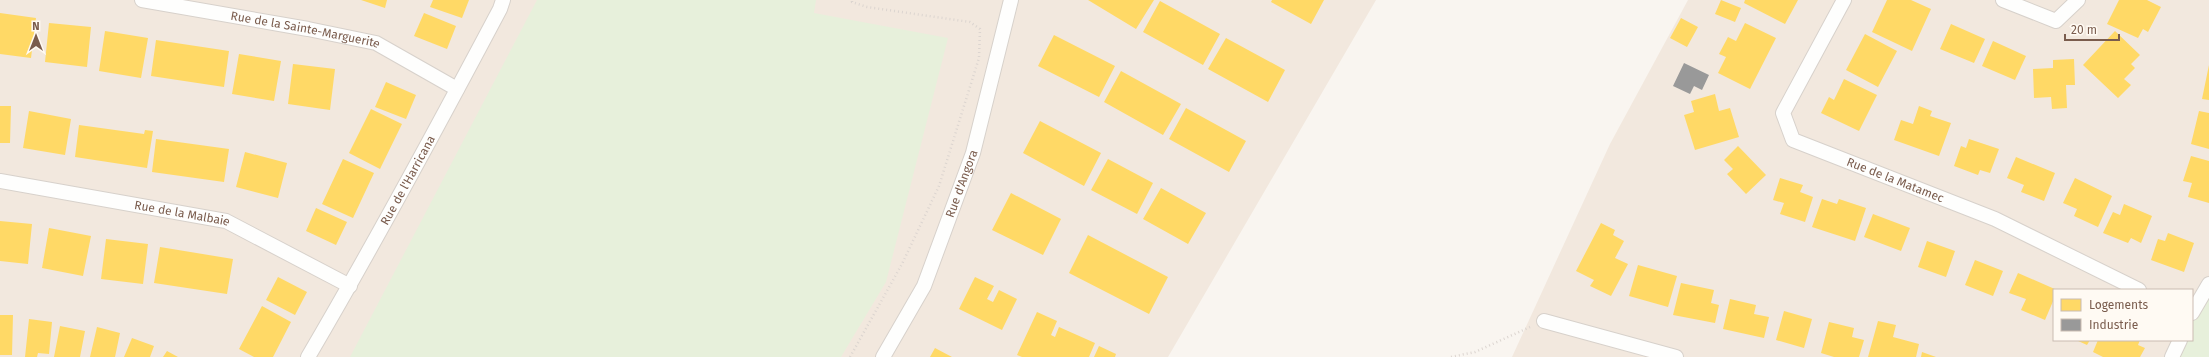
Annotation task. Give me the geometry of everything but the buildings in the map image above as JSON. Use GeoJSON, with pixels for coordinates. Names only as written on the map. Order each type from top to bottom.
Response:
{"type":"FeatureCollection","features":[{"type":"Feature","properties":{"kind":"street","name":"Rue de la Sainte-Marguerite"},"geometry":{"type":"LineString","coordinates":[[142,0],[308,29],[376,44],[457,89]]}},
{"type":"Feature","properties":{"kind":"street","name":"Rue de l'Harricana"},"geometry":{"type":"LineString","coordinates":[[308,357],[350,286],[500,9],[503,0]]}},
{"type":"Feature","properties":{"kind":"street","name":"Rue d'Angora"},"geometry":{"type":"LineString","coordinates":[[883,357],[924,286],[973,153],[1011,0]]}},
{"type":"Feature","properties":{"kind":"street","name":"Rue de la Matamec"},"geometry":{"type":"LineString","coordinates":[[1844,0],[1783,113],[1793,140],[1995,219],[2137,289]]}},
{"type":"Feature","properties":{"kind":"street"},"geometry":{"type":"LineString","coordinates":[[2003,0],[2056,20],[2078,0]]}},
{"type":"Feature","properties":{"kind":"street","name":"Rue de la Malbaie"},"geometry":{"type":"LineString","coordinates":[[0,181],[226,221],[350,286]]}},
{"type":"Feature","properties":{"kind":"street"},"geometry":{"type":"LineString","coordinates":[[2193,312],[2209,284]]}},
{"type":"Feature","properties":{"kind":"street"},"geometry":{"type":"LineString","coordinates":[[1544,321],[1676,357]]}},
{"type":"Feature","properties":{"kind":"street"},"geometry":{"type":"LineString","coordinates":[[2172,357],[2180,341]]}},
{"type":"Feature","properties":{"kind":"path"},"geometry":{"type":"LineString","coordinates":[[850,357],[902,264],[939,186],[979,58],[980,29],[970,22],[868,7],[852,2],[852,0]]}},
{"type":"Feature","properties":{"kind":"path"},"geometry":{"type":"LineString","coordinates":[[1451,357],[1475,352],[1544,321]]}},
{"type":"Feature","properties":{"kind":"shaded area"},"geometry":{"type":"Polygon","coordinates":[[[0,0],[1376,0],[1168,357],[0,357],[0,0]]]}},
{"type":"Feature","properties":{"kind":"shaded area"},"geometry":{"type":"Polygon","coordinates":[[[1688,0],[2209,0],[2209,357],[1512,357],[1610,144],[1688,0]]]}},
{"type":"Feature","properties":{"kind":"green space"},"geometry":{"type":"Polygon","coordinates":[[[537,0],[816,0],[814,13],[948,38],[886,282],[841,357],[350,357],[537,0]]]}},
{"type":"Feature","properties":{"kind":"green space"},"geometry":{"type":"Polygon","coordinates":[[[2209,284],[2209,357],[2172,357],[2180,341],[2193,341],[2193,311],[2209,284]]]}}]}
